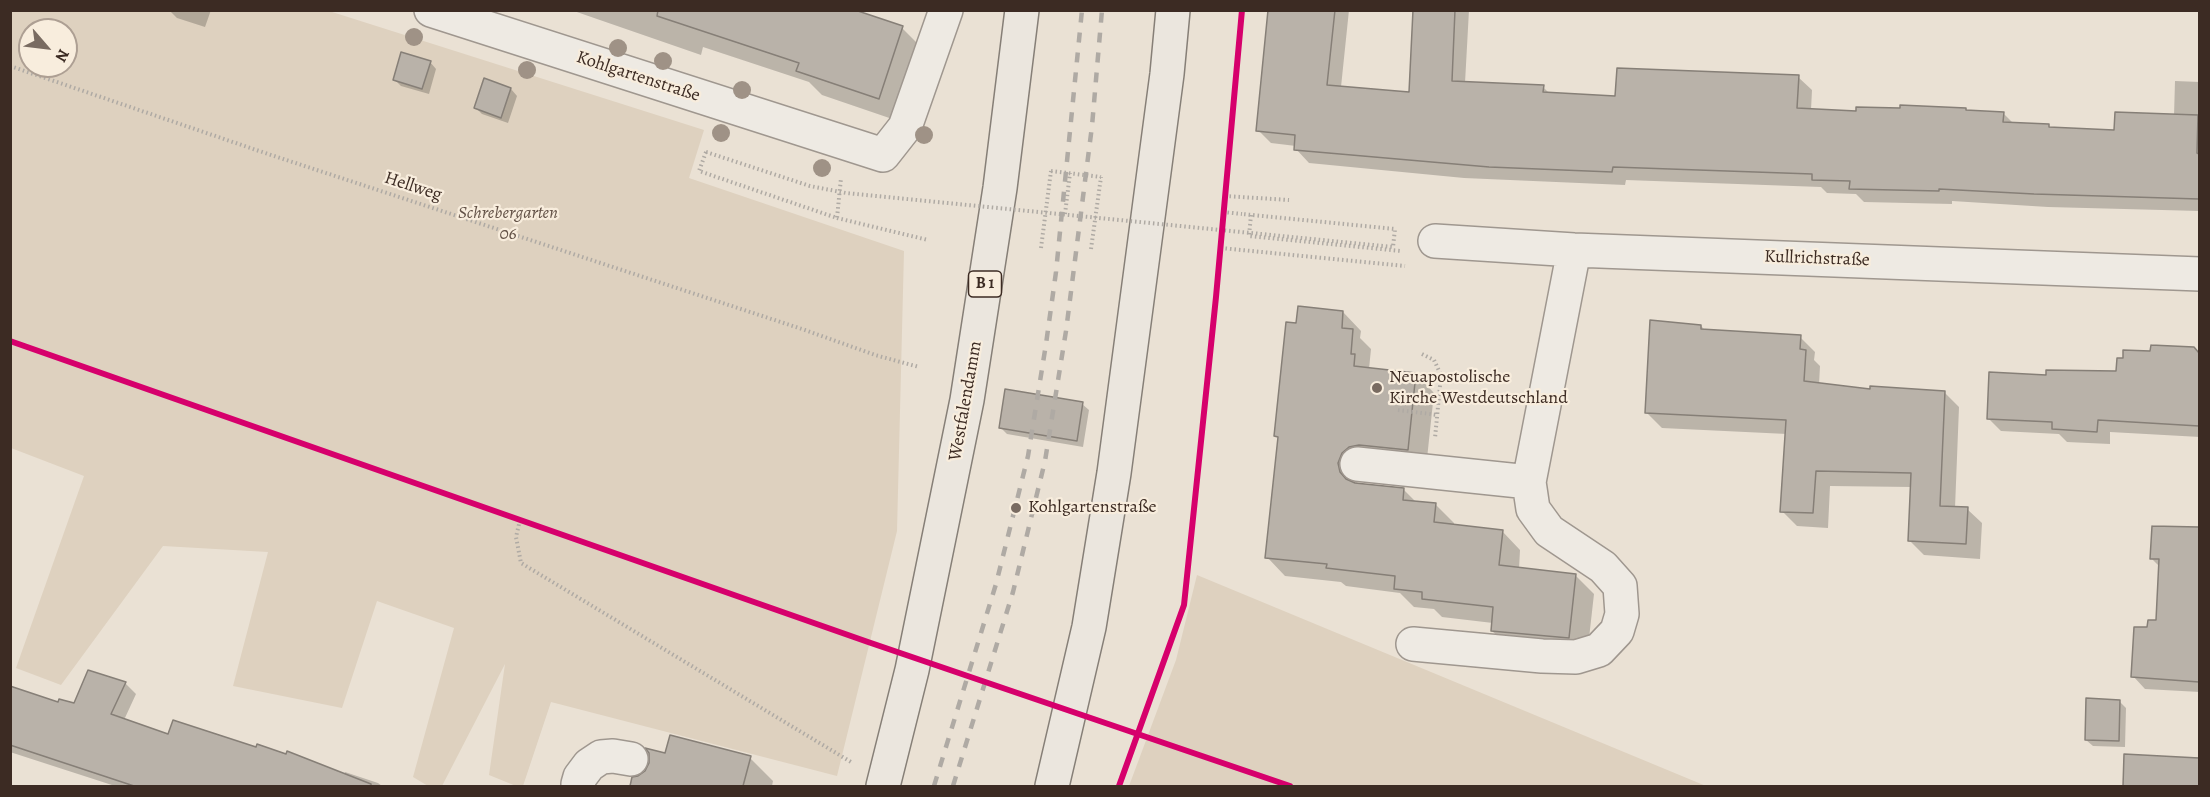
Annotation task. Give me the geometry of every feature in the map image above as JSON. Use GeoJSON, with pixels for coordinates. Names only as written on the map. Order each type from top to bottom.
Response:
{"type":"FeatureCollection","features":[{"type":"Feature","properties":{"kind":"main road","name":"Westfalendamm"},"geometry":{"type":"LineString","coordinates":[[886,776],[912,670],[967,400],[999,188],[1022,10]]}},
{"type":"Feature","properties":{"kind":"main road"},"geometry":{"type":"LineString","coordinates":[[1052,786],[1089,627],[1114,473],[1173,10]]}},
{"type":"Feature","properties":{"kind":"street","name":"Kohlgartenstraße"},"geometry":{"type":"LineString","coordinates":[[431,10],[883,155],[905,127],[946,10]]}},
{"type":"Feature","properties":{"kind":"street","name":"Kullrichstraße"},"geometry":{"type":"LineString","coordinates":[[1421,246],[2199,274]]}},
{"type":"Feature","properties":{"kind":"street"},"geometry":{"type":"LineString","coordinates":[[1413,644],[1576,657],[1599,650],[1617,631],[1622,614],[1620,586],[1603,567],[1549,531],[1533,509],[1529,482],[1574,250]]}},
{"type":"Feature","properties":{"kind":"street"},"geometry":{"type":"LineString","coordinates":[[1357,464],[1529,482]]}},
{"type":"Feature","properties":{"kind":"street"},"geometry":{"type":"LineString","coordinates":[[578,784],[580,777],[590,765],[602,757],[631,759]]}},
{"type":"Feature","properties":{"kind":"path"},"geometry":{"type":"LineString","coordinates":[[837,218],[845,144]]}},
{"type":"Feature","properties":{"kind":"path"},"geometry":{"type":"LineString","coordinates":[[928,240],[837,218],[699,171],[706,152],[810,186],[846,193],[1393,247],[1395,229],[1223,212]]}},
{"type":"Feature","properties":{"kind":"path"},"geometry":{"type":"LineString","coordinates":[[1041,248],[1051,171],[1101,177],[1091,249]]}},
{"type":"Feature","properties":{"kind":"path"},"geometry":{"type":"LineString","coordinates":[[1065,214],[1070,173]]}},
{"type":"Feature","properties":{"kind":"path"},"geometry":{"type":"LineString","coordinates":[[1225,196],[1289,200]]}},
{"type":"Feature","properties":{"kind":"path"},"geometry":{"type":"LineString","coordinates":[[1251,215],[1249,236],[1421,246]]}},
{"type":"Feature","properties":{"kind":"path"},"geometry":{"type":"LineString","coordinates":[[1221,248],[1405,266]]}},
{"type":"Feature","properties":{"kind":"path"},"geometry":{"type":"LineString","coordinates":[[1422,354],[1434,360],[1441,375],[1436,431]]}},
{"type":"Feature","properties":{"kind":"path"},"geometry":{"type":"LineString","coordinates":[[1398,411],[1438,415]]}},
{"type":"Feature","properties":{"kind":"path"},"geometry":{"type":"LineString","coordinates":[[520,520],[516,537],[521,563],[855,764]]}},
{"type":"Feature","properties":{"kind":"green space","name":"Schrebergarten 06"},"geometry":{"type":"Polygon","coordinates":[[[10,11],[329,11],[704,130],[689,178],[904,251],[897,531],[837,776],[551,702],[523,786],[516,786],[489,775],[505,664],[442,786],[428,786],[413,777],[454,628],[377,601],[342,708],[233,686],[268,552],[163,546],[61,685],[16,668],[84,476],[11,448],[10,11]]]}},
{"type":"Feature","properties":{"kind":"green space"},"geometry":{"type":"Polygon","coordinates":[[[1197,575],[1706,786],[1129,786],[1176,660],[1197,575]]]}},
{"type":"Feature","properties":{"kind":"building"},"geometry":{"type":"Polygon","coordinates":[[[658,10],[855,10],[903,26],[879,99],[796,71],[799,63],[657,16],[658,10]]]}},
{"type":"Feature","properties":{"kind":"building"},"geometry":{"type":"Polygon","coordinates":[[[1268,10],[1335,10],[1327,85],[1409,92],[1413,10],[1455,10],[1452,81],[1544,85],[1543,92],[1615,96],[1617,68],[1799,75],[1797,108],[1856,111],[1856,107],[1900,108],[1900,105],[1966,108],[1966,110],[2004,112],[2003,122],[2114,130],[2115,112],[2198,115],[2199,199],[1939,189],[1939,191],[1849,189],[1850,181],[1812,180],[1812,174],[1613,167],[1612,172],[1489,167],[1294,150],[1295,135],[1256,131],[1268,10]]]}},
{"type":"Feature","properties":{"kind":"building"},"geometry":{"type":"Polygon","coordinates":[[[401,52],[431,61],[422,89],[393,80],[401,52]]]}},
{"type":"Feature","properties":{"kind":"building"},"geometry":{"type":"Polygon","coordinates":[[[484,78],[511,88],[501,118],[474,108],[484,78]]]}},
{"type":"Feature","properties":{"kind":"building"},"geometry":{"type":"Polygon","coordinates":[[[1298,306],[1343,311],[1342,328],[1353,329],[1351,354],[1355,354],[1354,366],[1416,373],[1408,450],[1359,445],[1349,447],[1342,453],[1338,463],[1340,472],[1346,479],[1355,483],[1404,488],[1403,500],[1436,503],[1434,522],[1503,530],[1499,565],[1576,574],[1569,638],[1491,631],[1493,607],[1422,599],[1422,592],[1394,589],[1395,576],[1326,568],[1327,564],[1265,558],[1278,437],[1274,436],[1286,322],[1296,323],[1298,306]]]}},
{"type":"Feature","properties":{"kind":"building"},"geometry":{"type":"Polygon","coordinates":[[[1650,320],[1701,325],[1701,329],[1801,335],[1800,349],[1806,350],[1804,381],[1870,389],[1870,386],[1945,391],[1940,506],[1968,507],[1966,544],[1908,541],[1911,473],[1816,471],[1813,513],[1780,512],[1786,420],[1645,413],[1650,320]]]}},
{"type":"Feature","properties":{"kind":"building"},"geometry":{"type":"Polygon","coordinates":[[[2151,345],[2194,347],[2199,353],[2199,426],[2098,420],[2097,432],[2052,429],[2052,422],[1987,419],[1989,372],[2046,375],[2046,370],[2116,371],[2117,358],[2123,358],[2123,350],[2150,351],[2151,345]]]}},
{"type":"Feature","properties":{"kind":"building"},"geometry":{"type":"Polygon","coordinates":[[[1005,389],[1083,402],[1077,441],[999,428],[1005,389]]]}},
{"type":"Feature","properties":{"kind":"building"},"geometry":{"type":"Polygon","coordinates":[[[2152,526],[2199,527],[2199,682],[2131,677],[2134,627],[2147,627],[2148,620],[2156,620],[2159,559],[2150,559],[2152,526]]]}},
{"type":"Feature","properties":{"kind":"building"},"geometry":{"type":"Polygon","coordinates":[[[88,670],[126,682],[111,714],[168,734],[173,720],[256,747],[257,744],[286,754],[287,751],[371,784],[371,786],[134,786],[10,745],[10,686],[58,702],[59,699],[74,703],[88,670]]]}},
{"type":"Feature","properties":{"kind":"building"},"geometry":{"type":"Polygon","coordinates":[[[2086,698],[2120,700],[2119,741],[2085,740],[2086,698]]]}},
{"type":"Feature","properties":{"kind":"building"},"geometry":{"type":"Polygon","coordinates":[[[670,735],[751,756],[743,786],[630,786],[632,777],[645,771],[649,763],[649,753],[645,748],[665,753],[670,735]]]}},
{"type":"Feature","properties":{"kind":"building"},"geometry":{"type":"Polygon","coordinates":[[[2124,754],[2199,758],[2199,786],[2123,786],[2124,754]]]}},
{"type":"Feature","properties":{"kind":"railway"},"geometry":{"type":"LineString","coordinates":[[934,786],[996,584],[1028,456],[1056,272],[1082,10]]}},
{"type":"Feature","properties":{"kind":"railway"},"geometry":{"type":"LineString","coordinates":[[953,786],[1013,592],[1045,461],[1066,331],[1092,126],[1102,10]]}},
{"type":"Feature","properties":{"kind":"cycle path"},"geometry":{"type":"LineString","coordinates":[[1119,786],[1184,605],[1216,297],[1242,10]]}},
{"type":"Feature","properties":{"kind":"cycle path"},"geometry":{"type":"LineString","coordinates":[[10,341],[868,642],[1290,786]]}},
{"type":"Feature","properties":{"kind":"place","name":"Neuapostolische Kirche Westdeutschland"},"geometry":{"type":"Point","coordinates":[1377,388]}},
{"type":"Feature","properties":{"kind":"place","name":"Kohlgartenstraße"},"geometry":{"type":"Point","coordinates":[1016,508]}}]}
